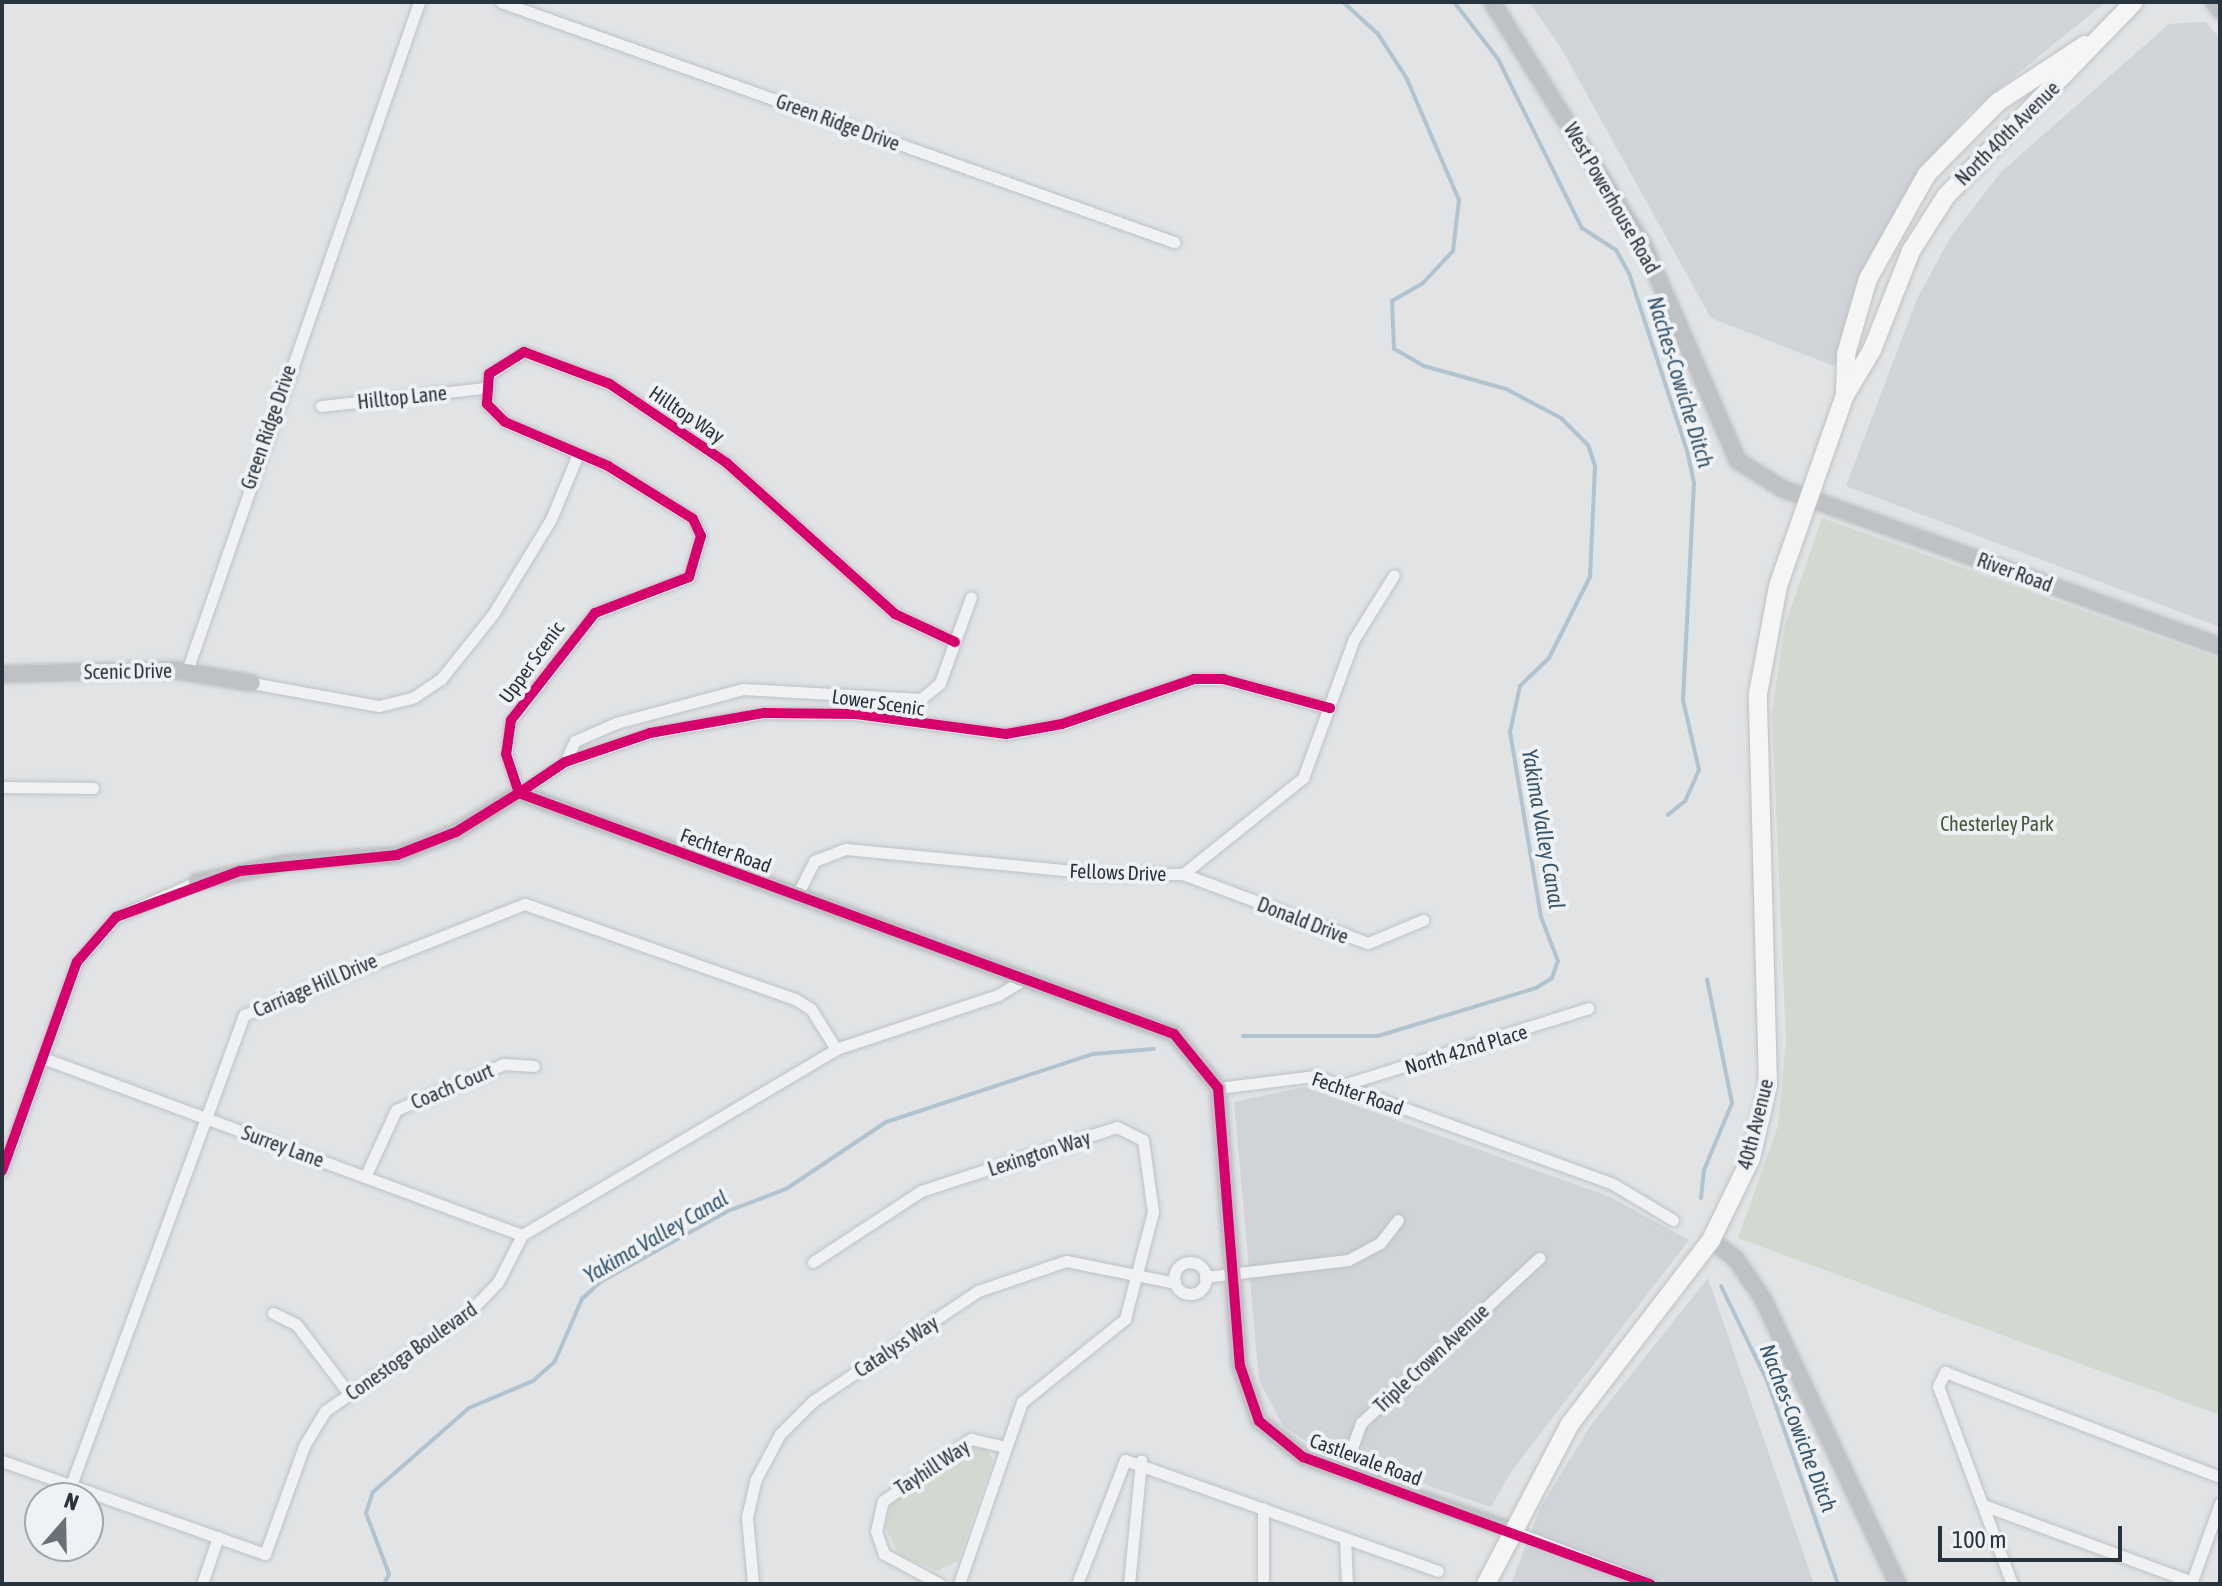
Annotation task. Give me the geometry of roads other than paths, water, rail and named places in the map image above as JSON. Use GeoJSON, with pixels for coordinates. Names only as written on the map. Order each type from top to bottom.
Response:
{"type":"FeatureCollection","features":[{"type":"Feature","properties":{"kind":"main road","name":"North 40th Avenue"},"geometry":{"type":"LineString","coordinates":[[1845,395],[1846,354],[1868,279],[1927,174],[1998,102],[2088,44],[2134,2]]}},
{"type":"Feature","properties":{"kind":"main road","name":"North 40th Avenue"},"geometry":{"type":"LineString","coordinates":[[1810,499],[1845,395],[1872,350],[1911,251],[1946,196],[2055,87],[2088,44]]}},
{"type":"Feature","properties":{"kind":"main road","name":"40th Avenue"},"geometry":{"type":"LineString","coordinates":[[1486,1584],[1509,1530],[1570,1424],[1711,1240],[1751,1158],[1768,1085],[1758,694],[1768,624],[1810,499]]}},
{"type":"Feature","properties":{"kind":"street","name":"Green Ridge Drive"},"geometry":{"type":"LineString","coordinates":[[187,671],[419,2]]}},
{"type":"Feature","properties":{"kind":"street","name":"Green Ridge Drive"},"geometry":{"type":"LineString","coordinates":[[501,2],[1174,242]]}},
{"type":"Feature","properties":{"kind":"street","name":"West Powerhouse Road"},"geometry":{"type":"LineString","coordinates":[[1492,2],[1645,248],[1730,450],[1755,474],[1810,499]]}},
{"type":"Feature","properties":{"kind":"street"},"geometry":{"type":"LineString","coordinates":[[2214,2],[2220,10]]}},
{"type":"Feature","properties":{"kind":"street","name":"Hilltop Way"},"geometry":{"type":"LineString","coordinates":[[484,388],[497,364],[524,352],[610,384],[727,463],[895,614],[955,642]]}},
{"type":"Feature","properties":{"kind":"street"},"geometry":{"type":"LineString","coordinates":[[252,683],[379,706],[441,679],[493,614],[551,519],[578,454],[505,422],[484,388]]}},
{"type":"Feature","properties":{"kind":"street","name":"Hilltop Lane"},"geometry":{"type":"LineString","coordinates":[[321,406],[484,388]]}},
{"type":"Feature","properties":{"kind":"street","name":"Upper Scenic"},"geometry":{"type":"LineString","coordinates":[[519,793],[506,754],[511,720],[576,630],[620,600],[682,582],[700,555],[693,519],[578,454]]}},
{"type":"Feature","properties":{"kind":"street","name":"River Road"},"geometry":{"type":"LineString","coordinates":[[1810,499],[2220,646]]}},
{"type":"Feature","properties":{"kind":"street","name":"Fellows Drive"},"geometry":{"type":"LineString","coordinates":[[797,895],[814,861],[846,849],[1105,874],[1183,874],[1294,790],[1330,708],[1354,639],[1394,575]]}},
{"type":"Feature","properties":{"kind":"street"},"geometry":{"type":"LineString","coordinates":[[565,762],[575,741],[616,723],[743,689],[921,699],[940,683],[971,597]]}},
{"type":"Feature","properties":{"kind":"street","name":"Scenic Drive"},"geometry":{"type":"LineString","coordinates":[[2,674],[187,671],[252,683]]}},
{"type":"Feature","properties":{"kind":"street","name":"Lower Scenic"},"geometry":{"type":"LineString","coordinates":[[519,793],[565,762],[650,733],[764,713],[856,714],[978,735],[1036,731],[1194,679],[1261,685],[1330,708]]}},
{"type":"Feature","properties":{"kind":"street"},"geometry":{"type":"LineString","coordinates":[[2,787],[93,788]]}},
{"type":"Feature","properties":{"kind":"street"},"geometry":{"type":"LineString","coordinates":[[3,1166],[77,962],[103,927],[197,882],[286,863],[397,855],[456,832],[519,793]]}},
{"type":"Feature","properties":{"kind":"street","name":"Fechter Road"},"geometry":{"type":"LineString","coordinates":[[519,793],[1174,1034],[1218,1088],[1303,1074],[1613,1184],[1673,1220]]}},
{"type":"Feature","properties":{"kind":"street","name":"Donald Drive"},"geometry":{"type":"LineString","coordinates":[[1183,874],[1368,943],[1423,920]]}},
{"type":"Feature","properties":{"kind":"street","name":"Carriage Hill Drive"},"geometry":{"type":"LineString","coordinates":[[72,1482],[202,1117],[244,1015],[513,904],[535,905],[795,999],[811,1009],[836,1049]]}},
{"type":"Feature","properties":{"kind":"street","name":"Conestoga Boulevard"},"geometry":{"type":"LineString","coordinates":[[104,1497],[265,1554],[308,1438],[325,1411],[484,1298],[522,1235],[836,1049],[998,995],[1025,979]]}},
{"type":"Feature","properties":{"kind":"street","name":"North 42nd Place"},"geometry":{"type":"LineString","coordinates":[[1342,1086],[1588,1008]]}},
{"type":"Feature","properties":{"kind":"street","name":"Surrey Lane"},"geometry":{"type":"LineString","coordinates":[[43,1058],[522,1235]]}},
{"type":"Feature","properties":{"kind":"street","name":"Coach Court"},"geometry":{"type":"LineString","coordinates":[[365,1177],[396,1110],[504,1064],[534,1066]]}},
{"type":"Feature","properties":{"kind":"street","name":"Castlevale Road"},"geometry":{"type":"LineString","coordinates":[[1218,1088],[1236,1270],[1240,1366],[1259,1421],[1303,1457],[1650,1584]]}},
{"type":"Feature","properties":{"kind":"street","name":"Lexington Way"},"geometry":{"type":"LineString","coordinates":[[813,1262],[921,1191],[1117,1127],[1137,1133],[1146,1148],[1153,1212],[1132,1277]]}},
{"type":"Feature","properties":{"kind":"street","name":"Catalyss Way"},"geometry":{"type":"LineString","coordinates":[[753,1584],[747,1517],[756,1479],[780,1434],[813,1401],[978,1291],[1066,1261],[1132,1277],[1175,1283],[1190,1293],[1205,1277],[1236,1270],[1348,1260],[1380,1243],[1398,1220]]}},
{"type":"Feature","properties":{"kind":"street"},"geometry":{"type":"LineString","coordinates":[[1711,1240],[1736,1259],[1763,1299],[1898,1584]]}},
{"type":"Feature","properties":{"kind":"street","name":"Triple Crown Avenue"},"geometry":{"type":"LineString","coordinates":[[1343,1472],[1361,1423],[1539,1258]]}},
{"type":"Feature","properties":{"kind":"street","name":"Catalyss Way"},"geometry":{"type":"LineString","coordinates":[[1175,1283],[1187,1262],[1205,1277]]}},
{"type":"Feature","properties":{"kind":"street","name":"Tayhill Way"},"geometry":{"type":"LineString","coordinates":[[959,1584],[1022,1402],[1120,1328],[1132,1277]]}},
{"type":"Feature","properties":{"kind":"street"},"geometry":{"type":"LineString","coordinates":[[273,1313],[296,1324],[350,1395]]}},
{"type":"Feature","properties":{"kind":"street"},"geometry":{"type":"LineString","coordinates":[[2012,1584],[1938,1386],[1945,1372],[2220,1477]]}},
{"type":"Feature","properties":{"kind":"street","name":"Tayhill Way"},"geometry":{"type":"LineString","coordinates":[[940,1584],[884,1554],[876,1531],[883,1501],[971,1439],[1006,1447]]}},
{"type":"Feature","properties":{"kind":"street"},"geometry":{"type":"LineString","coordinates":[[1077,1584],[1117,1470],[1125,1460],[1141,1461],[1438,1571]]}},
{"type":"Feature","properties":{"kind":"street","name":"Conestoga Boulevard"},"geometry":{"type":"LineString","coordinates":[[2,1461],[62,1482]]}},
{"type":"Feature","properties":{"kind":"street"},"geometry":{"type":"LineString","coordinates":[[1129,1584],[1141,1461]]}},
{"type":"Feature","properties":{"kind":"street"},"geometry":{"type":"LineString","coordinates":[[1983,1505],[2191,1583],[2220,1503]]}},
{"type":"Feature","properties":{"kind":"street"},"geometry":{"type":"LineString","coordinates":[[1263,1508],[1263,1584]]}},
{"type":"Feature","properties":{"kind":"street"},"geometry":{"type":"LineString","coordinates":[[202,1584],[218,1537]]}},
{"type":"Feature","properties":{"kind":"street"},"geometry":{"type":"LineString","coordinates":[[1345,1538],[1347,1584]]}},
{"type":"Feature","properties":{"kind":"waterway","name":"Yakima Valley Canal"},"geometry":{"type":"LineString","coordinates":[[1243,1036],[1378,1036],[1536,988],[1552,978],[1558,961],[1541,917],[1510,732],[1520,686],[1549,658],[1590,577],[1595,466],[1588,445],[1561,418],[1506,389],[1424,366],[1394,349],[1392,301],[1422,284],[1453,251],[1459,200],[1407,79],[1378,34],[1343,2]]}},
{"type":"Feature","properties":{"kind":"waterway","name":"Naches-Cowiche Ditch"},"geometry":{"type":"LineString","coordinates":[[1454,2],[1498,59],[1582,228],[1616,250],[1629,273],[1687,450],[1694,483],[1683,700],[1699,770],[1685,801],[1668,815]]}},
{"type":"Feature","properties":{"kind":"waterway","name":"Naches-Cowiche Ditch"},"geometry":{"type":"LineString","coordinates":[[1701,1198],[1704,1170],[1732,1103],[1707,979]]}},
{"type":"Feature","properties":{"kind":"waterway","name":"Yakima Valley Canal"},"geometry":{"type":"LineString","coordinates":[[384,1584],[389,1574],[366,1513],[373,1492],[469,1408],[533,1381],[555,1361],[582,1299],[600,1282],[728,1211],[786,1189],[886,1122],[1093,1054],[1154,1049]]}},
{"type":"Feature","properties":{"kind":"waterway","name":"Naches-Cowiche Ditch"},"geometry":{"type":"LineString","coordinates":[[1721,1286],[1768,1383],[1838,1584]]}},
{"type":"Feature","properties":{"kind":"park label","name":"Chesterley Park"},"geometry":{"type":"Point","coordinates":[1997,823]}}]}
